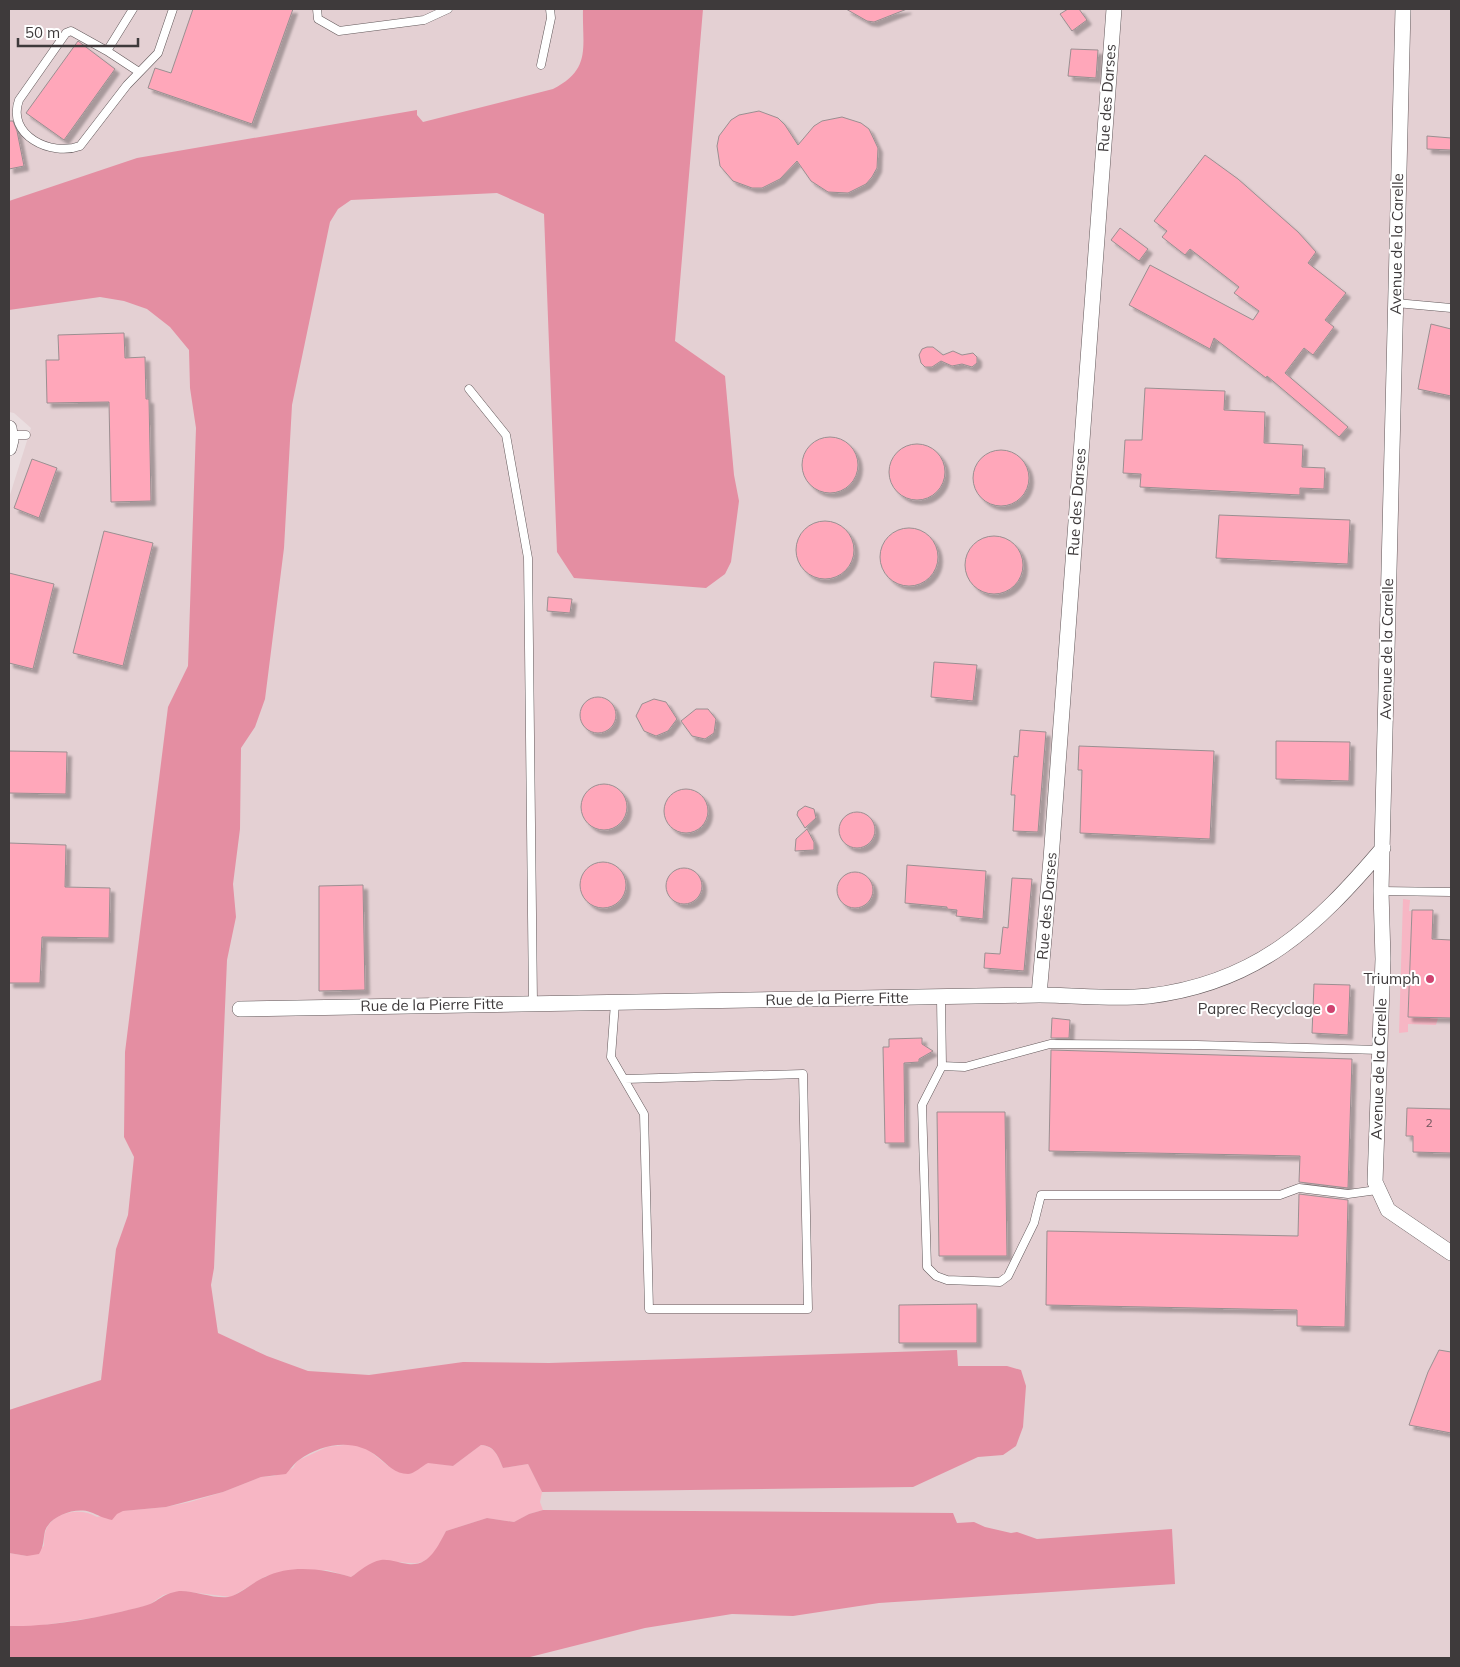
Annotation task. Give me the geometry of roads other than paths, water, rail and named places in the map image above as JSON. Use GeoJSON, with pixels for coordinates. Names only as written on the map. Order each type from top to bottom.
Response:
{"type":"FeatureCollection","features":[{"type":"Feature","properties":{"kind":"street","name":"Rue des Darses"},"geometry":{"type":"LineString","coordinates":[[1039,995],[1052,859],[1114,9]]}},
{"type":"Feature","properties":{"kind":"street","name":"Avenue de la Carelle"},"geometry":{"type":"LineString","coordinates":[[1403,9],[1382,891],[1380,1050],[1375,1182],[1377,1190],[1388,1210],[1451,1253]]}},
{"type":"Feature","properties":{"kind":"street","name":"Rue de la Pierre Fitte"},"geometry":{"type":"LineString","coordinates":[[240,1009],[1039,995],[1147,996],[1186,990],[1260,962],[1288,944],[1343,895],[1383,848]]}},
{"type":"Feature","properties":{"kind":"lane"},"geometry":{"type":"LineString","coordinates":[[107,51],[133,9]]}},
{"type":"Feature","properties":{"kind":"lane"},"geometry":{"type":"LineString","coordinates":[[139,72],[71,31],[66,33],[19,100],[16,107],[16,115],[22,128],[39,145],[52,150],[69,150],[80,146],[139,72],[158,54],[173,9]]}},
{"type":"Feature","properties":{"kind":"lane"},"geometry":{"type":"LineString","coordinates":[[317,9],[318,19],[339,31],[424,20],[448,9]]}},
{"type":"Feature","properties":{"kind":"lane"},"geometry":{"type":"LineString","coordinates":[[541,65],[551,18],[550,9]]}},
{"type":"Feature","properties":{"kind":"lane"},"geometry":{"type":"LineString","coordinates":[[1396,304],[1451,308]]}},
{"type":"Feature","properties":{"kind":"lane"},"geometry":{"type":"LineString","coordinates":[[469,388],[506,435],[528,558],[533,1003]]}},
{"type":"Feature","properties":{"kind":"lane"},"geometry":{"type":"LineString","coordinates":[[9,437],[26,435]]}},
{"type":"Feature","properties":{"kind":"lane"},"geometry":{"type":"LineString","coordinates":[[1382,891],[1451,892]]}},
{"type":"Feature","properties":{"kind":"lane"},"geometry":{"type":"LineString","coordinates":[[940,998],[942,1066],[922,1105],[928,1267],[936,1276],[947,1280],[1000,1282],[1008,1276],[1034,1223],[1041,1195],[1280,1195],[1299,1188],[1348,1194],[1377,1190]]}},
{"type":"Feature","properties":{"kind":"lane"},"geometry":{"type":"LineString","coordinates":[[615,1003],[610,1050],[614,1064],[625,1079],[644,1114],[649,1310],[808,1309],[803,1074],[625,1079]]}},
{"type":"Feature","properties":{"kind":"lane"},"geometry":{"type":"LineString","coordinates":[[942,1066],[972,1066],[1050,1044],[1197,1044],[1380,1050]]}},
{"type":"Feature","properties":{"kind":"place","name":"Triumph"},"geometry":{"type":"Point","coordinates":[1430,979]}},
{"type":"Feature","properties":{"kind":"place","name":"Paprec Recyclage"},"geometry":{"type":"Point","coordinates":[1331,1009]}}]}
